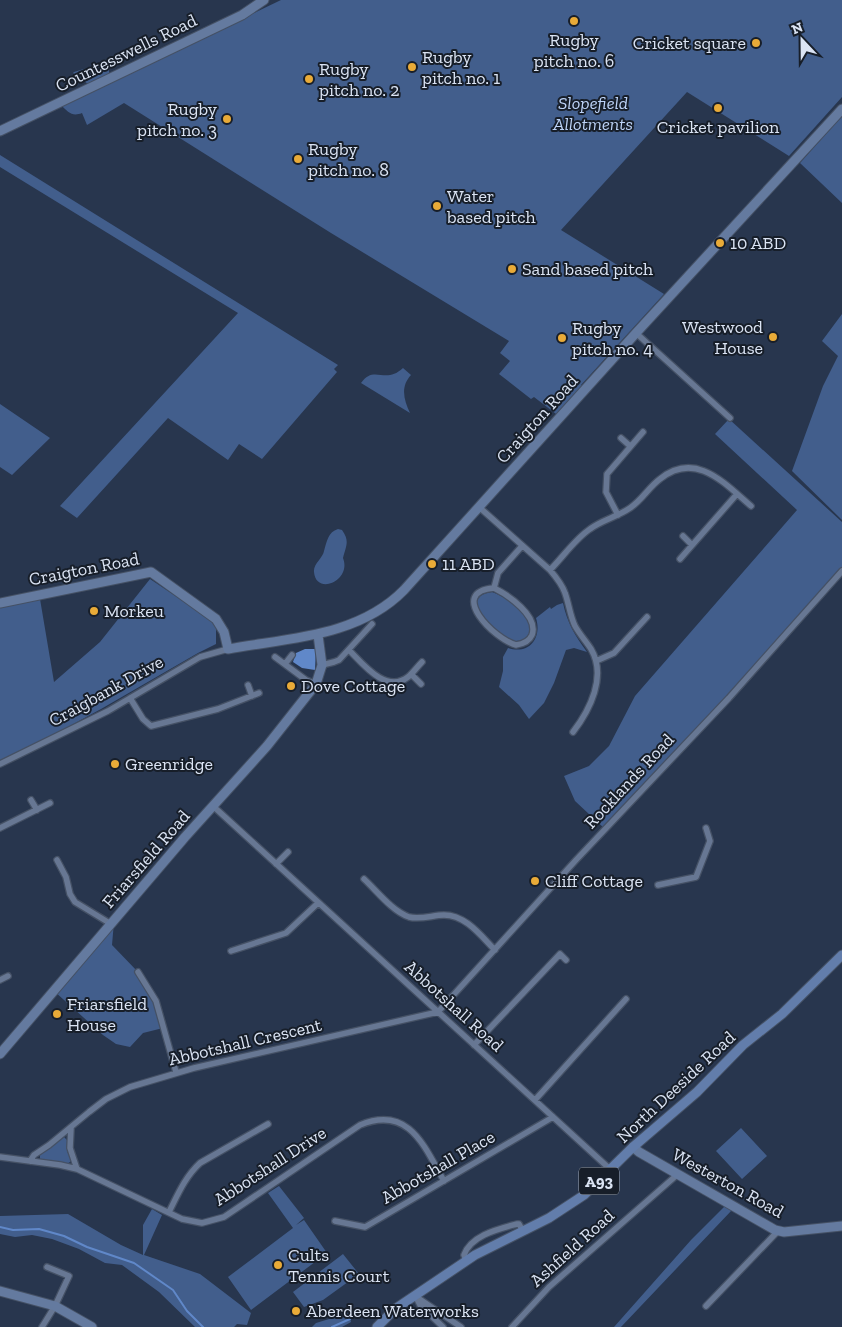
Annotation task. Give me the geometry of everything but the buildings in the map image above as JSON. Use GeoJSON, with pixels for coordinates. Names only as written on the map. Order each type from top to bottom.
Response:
{"type":"FeatureCollection","features":[{"type":"Feature","properties":{"kind":"main road","name":"North Deeside Road"},"geometry":{"type":"LineString","coordinates":[[376,1327],[390,1313],[466,1261],[566,1208],[584,1195],[633,1147],[697,1092],[743,1045],[782,1014],[842,955]]}},
{"type":"Feature","properties":{"kind":"street","name":"Countesswells Road"},"geometry":{"type":"LineString","coordinates":[[0,131],[242,15],[264,0]]}},
{"type":"Feature","properties":{"kind":"street","name":"Craigton Road"},"geometry":{"type":"LineString","coordinates":[[0,603],[151,572],[216,619],[224,632],[228,649],[318,635],[364,618],[388,605],[404,590],[842,109]]}},
{"type":"Feature","properties":{"kind":"street"},"geometry":{"type":"LineString","coordinates":[[636,333],[730,418]]}},
{"type":"Feature","properties":{"kind":"street"},"geometry":{"type":"LineString","coordinates":[[618,515],[606,492],[607,474],[643,432]]}},
{"type":"Feature","properties":{"kind":"street"},"geometry":{"type":"LineString","coordinates":[[621,438],[630,446]]}},
{"type":"Feature","properties":{"kind":"street"},"geometry":{"type":"LineString","coordinates":[[550,570],[584,533],[632,507],[659,479],[677,470],[692,467],[708,472],[722,480],[751,506]]}},
{"type":"Feature","properties":{"kind":"street"},"geometry":{"type":"LineString","coordinates":[[680,559],[737,494]]}},
{"type":"Feature","properties":{"kind":"street"},"geometry":{"type":"LineString","coordinates":[[479,507],[550,570],[558,580],[565,592],[575,626],[591,648],[596,661],[596,682],[591,704],[584,718],[573,732]]}},
{"type":"Feature","properties":{"kind":"street"},"geometry":{"type":"LineString","coordinates":[[683,536],[692,545]]}},
{"type":"Feature","properties":{"kind":"street"},"geometry":{"type":"LineString","coordinates":[[494,588],[498,573],[522,546]]}},
{"type":"Feature","properties":{"kind":"street","name":"Rocklands Road"},"geometry":{"type":"LineString","coordinates":[[438,1012],[576,860],[729,698],[842,571]]}},
{"type":"Feature","properties":{"kind":"street"},"geometry":{"type":"LineString","coordinates":[[494,588],[513,600],[527,615],[533,626],[531,637],[528,641],[516,645],[510,643],[499,637],[480,618],[474,601],[477,595],[483,591],[494,588]]}},
{"type":"Feature","properties":{"kind":"street"},"geometry":{"type":"LineString","coordinates":[[596,661],[614,653],[647,617]]}},
{"type":"Feature","properties":{"kind":"street"},"geometry":{"type":"LineString","coordinates":[[322,665],[334,662],[349,650],[372,624]]}},
{"type":"Feature","properties":{"kind":"street"},"geometry":{"type":"LineString","coordinates":[[275,657],[306,680],[316,684],[322,665],[318,635]]}},
{"type":"Feature","properties":{"kind":"street","name":"Craigbank Drive"},"geometry":{"type":"LineString","coordinates":[[0,764],[108,711],[200,657],[228,649]]}},
{"type":"Feature","properties":{"kind":"street"},"geometry":{"type":"LineString","coordinates":[[349,650],[383,680],[391,682],[407,678],[422,662]]}},
{"type":"Feature","properties":{"kind":"street"},"geometry":{"type":"LineString","coordinates":[[285,664],[292,655]]}},
{"type":"Feature","properties":{"kind":"street"},"geometry":{"type":"LineString","coordinates":[[411,674],[421,684]]}},
{"type":"Feature","properties":{"kind":"street","name":"Friarsfield Road"},"geometry":{"type":"LineString","coordinates":[[0,1054],[185,837],[267,746],[316,684]]}},
{"type":"Feature","properties":{"kind":"street"},"geometry":{"type":"LineString","coordinates":[[248,685],[252,696]]}},
{"type":"Feature","properties":{"kind":"street"},"geometry":{"type":"LineString","coordinates":[[130,698],[143,719],[151,726],[218,709],[259,693]]}},
{"type":"Feature","properties":{"kind":"street"},"geometry":{"type":"LineString","coordinates":[[31,800],[36,810]]}},
{"type":"Feature","properties":{"kind":"street"},"geometry":{"type":"LineString","coordinates":[[0,828],[50,803]]}},
{"type":"Feature","properties":{"kind":"street","name":"Abbotshall Road"},"geometry":{"type":"LineString","coordinates":[[213,806],[611,1170]]}},
{"type":"Feature","properties":{"kind":"street"},"geometry":{"type":"LineString","coordinates":[[658,885],[696,877],[710,841],[706,828]]}},
{"type":"Feature","properties":{"kind":"street"},"geometry":{"type":"LineString","coordinates":[[276,864],[288,852]]}},
{"type":"Feature","properties":{"kind":"street"},"geometry":{"type":"LineString","coordinates":[[57,860],[66,877],[70,894],[75,902],[111,924]]}},
{"type":"Feature","properties":{"kind":"street"},"geometry":{"type":"LineString","coordinates":[[364,879],[398,910],[410,917],[428,918],[445,915],[458,918],[468,924],[495,950]]}},
{"type":"Feature","properties":{"kind":"street"},"geometry":{"type":"LineString","coordinates":[[231,951],[286,933],[318,903]]}},
{"type":"Feature","properties":{"kind":"street"},"geometry":{"type":"LineString","coordinates":[[474,1046],[560,954],[566,960]]}},
{"type":"Feature","properties":{"kind":"street"},"geometry":{"type":"LineString","coordinates":[[138,972],[156,1002],[176,1072]]}},
{"type":"Feature","properties":{"kind":"street"},"geometry":{"type":"LineString","coordinates":[[0,980],[8,976]]}},
{"type":"Feature","properties":{"kind":"street"},"geometry":{"type":"LineString","coordinates":[[535,1100],[626,999]]}},
{"type":"Feature","properties":{"kind":"street","name":"Abbotshall Crescent"},"geometry":{"type":"LineString","coordinates":[[30,1161],[34,1155],[71,1128],[89,1112],[121,1091],[176,1072],[438,1012]]}},
{"type":"Feature","properties":{"kind":"street","name":"Abbotshall Place"},"geometry":{"type":"LineString","coordinates":[[335,1221],[365,1227],[553,1117]]}},
{"type":"Feature","properties":{"kind":"street","name":"Abbotshall Drive"},"geometry":{"type":"LineString","coordinates":[[0,1157],[77,1169],[182,1219],[202,1223],[224,1217],[360,1125],[382,1119],[408,1126],[417,1135],[444,1181]]}},
{"type":"Feature","properties":{"kind":"street"},"geometry":{"type":"LineString","coordinates":[[169,1212],[184,1182],[200,1163],[268,1124]]}},
{"type":"Feature","properties":{"kind":"street"},"geometry":{"type":"LineString","coordinates":[[71,1128],[70,1148],[77,1169]]}},
{"type":"Feature","properties":{"kind":"street","name":"Westerton Road"},"geometry":{"type":"LineString","coordinates":[[633,1147],[778,1231],[842,1226]]}},
{"type":"Feature","properties":{"kind":"street","name":"Ashfield Road"},"geometry":{"type":"LineString","coordinates":[[512,1327],[549,1287],[678,1174]]}},
{"type":"Feature","properties":{"kind":"street","name":"North Deeside Road"},"geometry":{"type":"LineString","coordinates":[[466,1261],[464,1255],[466,1249],[487,1234],[517,1224],[523,1230]]}},
{"type":"Feature","properties":{"kind":"street"},"geometry":{"type":"LineString","coordinates":[[706,1306],[778,1231]]}},
{"type":"Feature","properties":{"kind":"street"},"geometry":{"type":"LineString","coordinates":[[42,1327],[55,1306],[69,1276],[47,1267]]}},
{"type":"Feature","properties":{"kind":"street"},"geometry":{"type":"LineString","coordinates":[[0,1291],[55,1306],[92,1327]]}},
{"type":"Feature","properties":{"kind":"street"},"geometry":{"type":"LineString","coordinates":[[415,1296],[420,1305],[443,1327]]}},
{"type":"Feature","properties":{"kind":"street"},"geometry":{"type":"LineString","coordinates":[[415,1296],[461,1327]]}},
{"type":"Feature","properties":{"kind":"green space","name":"Slopefield Allotments"},"geometry":{"type":"Polygon","coordinates":[[[281,0],[842,0],[842,97],[789,156],[687,92],[561,230],[664,294],[581,385],[586,389],[560,417],[534,397],[531,399],[499,374],[510,361],[500,353],[509,341],[331,233],[124,103],[87,125],[82,113],[73,114],[61,105],[281,0]]]}},
{"type":"Feature","properties":{"kind":"green space"},"geometry":{"type":"Polygon","coordinates":[[[100,64],[109,68],[109,74],[88,84],[73,73],[74,72],[100,64]]]}},
{"type":"Feature","properties":{"kind":"green space"},"geometry":{"type":"Polygon","coordinates":[[[842,116],[842,203],[800,163],[842,116]]]}},
{"type":"Feature","properties":{"kind":"green space"},"geometry":{"type":"Polygon","coordinates":[[[0,155],[338,365],[334,369],[337,372],[262,459],[239,444],[228,460],[168,418],[77,518],[60,506],[238,313],[0,167],[0,155]]]}},
{"type":"Feature","properties":{"kind":"green space"},"geometry":{"type":"Polygon","coordinates":[[[842,314],[842,520],[792,471],[823,386],[838,356],[822,341],[842,314]]]}},
{"type":"Feature","properties":{"kind":"green space"},"geometry":{"type":"Polygon","coordinates":[[[403,368],[411,375],[404,389],[410,413],[361,383],[371,375],[391,375],[403,368]]]}},
{"type":"Feature","properties":{"kind":"green space"},"geometry":{"type":"Polygon","coordinates":[[[0,404],[50,438],[12,475],[0,467],[0,404]]]}},
{"type":"Feature","properties":{"kind":"green space"},"geometry":{"type":"Polygon","coordinates":[[[729,419],[842,522],[842,571],[605,829],[575,801],[564,776],[589,766],[609,746],[635,696],[797,510],[715,434],[729,419]]]}},
{"type":"Feature","properties":{"kind":"green space"},"geometry":{"type":"Polygon","coordinates":[[[338,529],[342,530],[347,541],[343,558],[343,573],[333,583],[321,583],[316,579],[314,569],[323,554],[330,535],[338,529]]]}},
{"type":"Feature","properties":{"kind":"green space"},"geometry":{"type":"Polygon","coordinates":[[[150,579],[204,615],[216,626],[216,644],[0,764],[0,606],[40,599],[54,682],[100,642],[150,579]]]}},
{"type":"Feature","properties":{"kind":"green space"},"geometry":{"type":"Polygon","coordinates":[[[492,592],[509,600],[523,613],[530,629],[525,639],[513,641],[509,639],[488,622],[482,614],[477,600],[482,595],[492,592]]]}},
{"type":"Feature","properties":{"kind":"green space"},"geometry":{"type":"Polygon","coordinates":[[[563,603],[572,629],[587,652],[574,648],[566,650],[554,683],[544,703],[529,719],[519,705],[499,687],[503,671],[503,657],[508,648],[522,649],[533,643],[537,632],[536,618],[550,607],[551,609],[563,603]]]}},
{"type":"Feature","properties":{"kind":"green space"},"geometry":{"type":"Polygon","coordinates":[[[114,922],[112,945],[138,972],[148,987],[163,1028],[143,1033],[130,1047],[116,1044],[103,1035],[54,991],[114,922]]]}},
{"type":"Feature","properties":{"kind":"green space"},"geometry":{"type":"Polygon","coordinates":[[[741,1128],[767,1156],[742,1179],[716,1151],[741,1128]]]}},
{"type":"Feature","properties":{"kind":"green space"},"geometry":{"type":"Polygon","coordinates":[[[64,1137],[67,1140],[70,1162],[67,1164],[40,1159],[40,1154],[64,1137]]]}},
{"type":"Feature","properties":{"kind":"green space","name":"Cults Tennis Court"},"geometry":{"type":"Polygon","coordinates":[[[279,1186],[304,1218],[296,1225],[304,1220],[327,1253],[251,1310],[228,1277],[293,1228],[268,1193],[279,1186]]]}},
{"type":"Feature","properties":{"kind":"green space"},"geometry":{"type":"Polygon","coordinates":[[[725,1206],[732,1210],[621,1327],[614,1327],[691,1240],[725,1206]]]}},
{"type":"Feature","properties":{"kind":"green space"},"geometry":{"type":"Polygon","coordinates":[[[152,1209],[162,1215],[144,1255],[200,1274],[251,1313],[247,1325],[195,1327],[159,1292],[122,1265],[105,1263],[79,1249],[52,1239],[32,1235],[15,1237],[0,1234],[0,1216],[68,1214],[121,1245],[143,1255],[143,1225],[152,1209]]]}},
{"type":"Feature","properties":{"kind":"green space"},"geometry":{"type":"Polygon","coordinates":[[[343,1254],[359,1274],[323,1300],[304,1307],[293,1292],[343,1254]]]}},
{"type":"Feature","properties":{"kind":"green space"},"geometry":{"type":"Polygon","coordinates":[[[349,1313],[351,1322],[342,1327],[312,1327],[316,1323],[349,1313]]]}},
{"type":"Feature","properties":{"kind":"shaded area"},"geometry":{"type":"Polygon","coordinates":[[[305,649],[316,649],[315,670],[302,668],[293,662],[296,653],[305,649]]]}},
{"type":"Feature","properties":{"kind":"waterway"},"geometry":{"type":"LineString","coordinates":[[0,1227],[13,1230],[39,1229],[64,1236],[87,1247],[134,1263],[173,1290],[187,1311],[203,1327]]}},
{"type":"Feature","properties":{"kind":"waterway"},"geometry":{"type":"LineString","coordinates":[[332,1327],[350,1319]]}},
{"type":"Feature","properties":{"kind":"place","name":"Rugby pitch no. 6"},"geometry":{"type":"Point","coordinates":[574,21]}},
{"type":"Feature","properties":{"kind":"place","name":"Cricket square"},"geometry":{"type":"Point","coordinates":[756,43]}},
{"type":"Feature","properties":{"kind":"place","name":"Rugby pitch no. 1"},"geometry":{"type":"Point","coordinates":[412,67]}},
{"type":"Feature","properties":{"kind":"place","name":"Rugby pitch no. 2"},"geometry":{"type":"Point","coordinates":[309,79]}},
{"type":"Feature","properties":{"kind":"place","name":"Cricket pavilion"},"geometry":{"type":"Point","coordinates":[718,108]}},
{"type":"Feature","properties":{"kind":"place","name":"Rugby pitch no. 3"},"geometry":{"type":"Point","coordinates":[227,119]}},
{"type":"Feature","properties":{"kind":"place","name":"Rugby pitch no. 8"},"geometry":{"type":"Point","coordinates":[298,159]}},
{"type":"Feature","properties":{"kind":"place","name":"Water based pitch"},"geometry":{"type":"Point","coordinates":[437,206]}},
{"type":"Feature","properties":{"kind":"place","name":"10 ABD"},"geometry":{"type":"Point","coordinates":[720,243]}},
{"type":"Feature","properties":{"kind":"place","name":"Sand based pitch"},"geometry":{"type":"Point","coordinates":[512,269]}},
{"type":"Feature","properties":{"kind":"place","name":"Westwood House"},"geometry":{"type":"Point","coordinates":[773,337]}},
{"type":"Feature","properties":{"kind":"place","name":"Rugby pitch no. 4"},"geometry":{"type":"Point","coordinates":[562,338]}},
{"type":"Feature","properties":{"kind":"place","name":"11 ABD"},"geometry":{"type":"Point","coordinates":[432,564]}},
{"type":"Feature","properties":{"kind":"place","name":"Morkeu"},"geometry":{"type":"Point","coordinates":[94,611]}},
{"type":"Feature","properties":{"kind":"place","name":"Dove Cottage"},"geometry":{"type":"Point","coordinates":[291,686]}},
{"type":"Feature","properties":{"kind":"place","name":"Greenridge"},"geometry":{"type":"Point","coordinates":[115,764]}},
{"type":"Feature","properties":{"kind":"place","name":"Cliff Cottage"},"geometry":{"type":"Point","coordinates":[535,881]}},
{"type":"Feature","properties":{"kind":"place","name":"Friarsfield House"},"geometry":{"type":"Point","coordinates":[57,1014]}},
{"type":"Feature","properties":{"kind":"place","name":"Cults Tennis Court"},"geometry":{"type":"Point","coordinates":[278,1265]}},
{"type":"Feature","properties":{"kind":"place","name":"Aberdeen Waterworks"},"geometry":{"type":"Point","coordinates":[296,1311]}}]}
